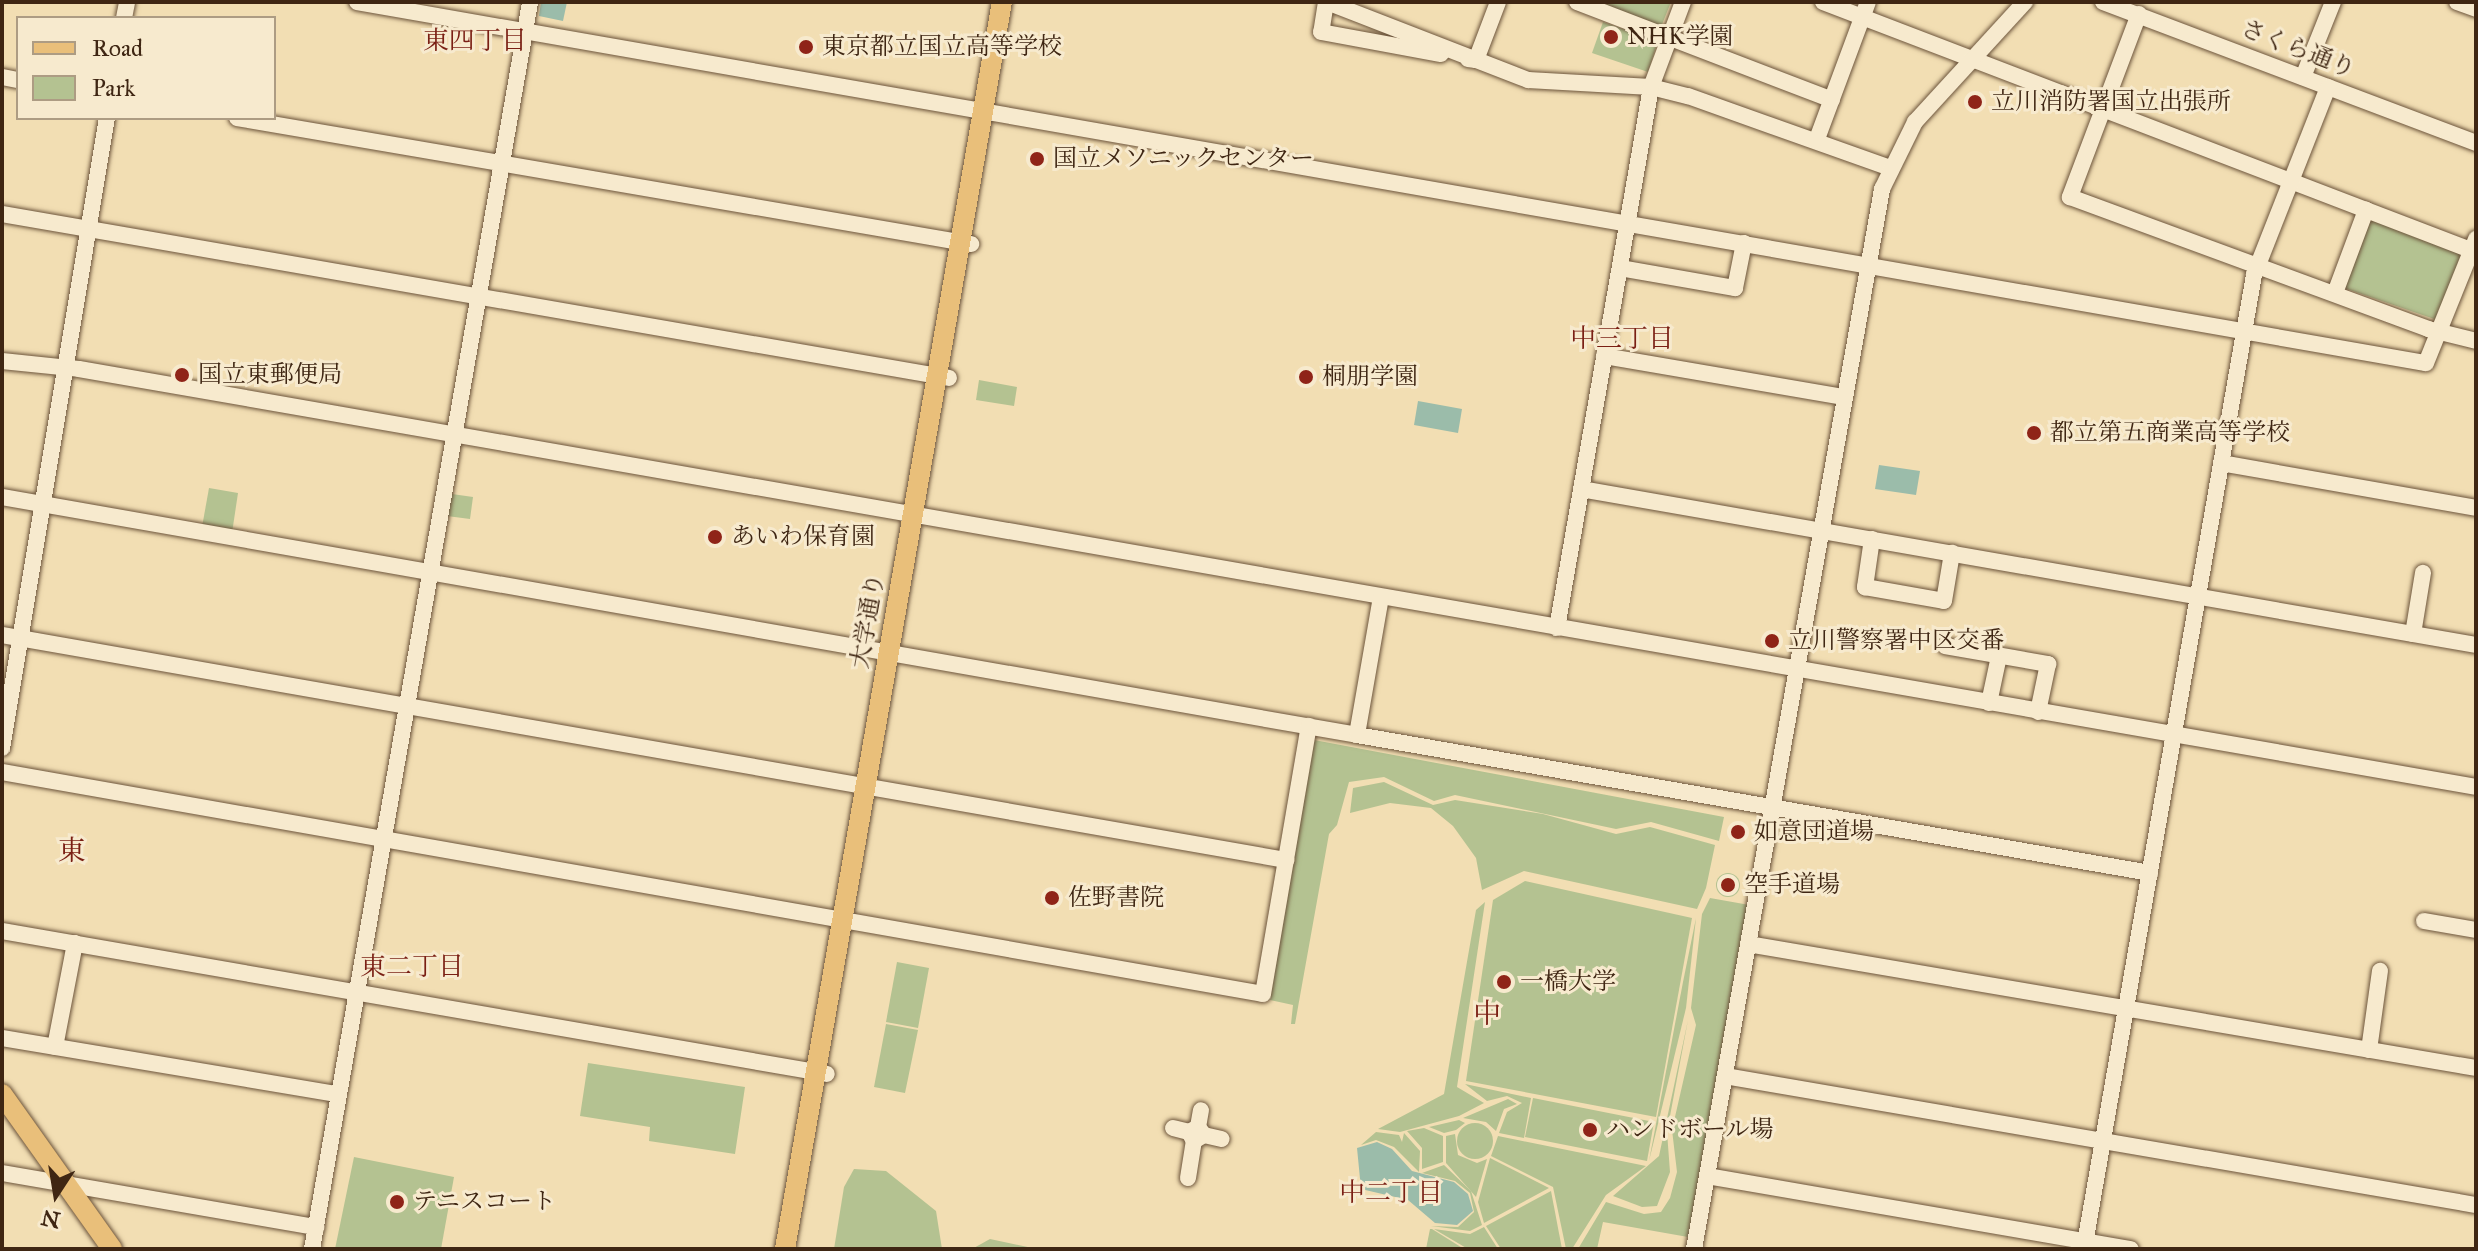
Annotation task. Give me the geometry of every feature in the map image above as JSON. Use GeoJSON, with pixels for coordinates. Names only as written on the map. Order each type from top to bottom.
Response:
{"type":"FeatureCollection","features":[{"type":"Feature","properties":{"kind":"main road","name":"大学通り"},"geometry":{"type":"LineString","coordinates":[[990,111],[1002,2]]}},
{"type":"Feature","properties":{"kind":"main road","name":"大学通り"},"geometry":{"type":"LineString","coordinates":[[796,1249],[822,1074],[965,243],[1013,2]]}},
{"type":"Feature","properties":{"kind":"main road","name":"大学通り"},"geometry":{"type":"LineString","coordinates":[[785,1249],[822,1074]]}},
{"type":"Feature","properties":{"kind":"main road"},"geometry":{"type":"LineString","coordinates":[[2,1094],[69,1184],[112,1249]]}},
{"type":"Feature","properties":{"kind":"street"},"geometry":{"type":"LineString","coordinates":[[357,2],[2426,363],[2475,247],[2366,210],[1971,60],[1866,10],[1823,2]]}},
{"type":"Feature","properties":{"kind":"street"},"geometry":{"type":"LineString","coordinates":[[312,1249],[530,2]]}},
{"type":"Feature","properties":{"kind":"street"},"geometry":{"type":"LineString","coordinates":[[1476,60],[1321,32],[1326,2],[1528,80],[1651,87],[1817,139],[1890,168]]}},
{"type":"Feature","properties":{"kind":"street"},"geometry":{"type":"LineString","coordinates":[[1476,60],[1498,2]]}},
{"type":"Feature","properties":{"kind":"street"},"geometry":{"type":"LineString","coordinates":[[1577,2],[1832,100]]}},
{"type":"Feature","properties":{"kind":"street"},"geometry":{"type":"LineString","coordinates":[[1557,628],[1651,87],[1683,2]]}},
{"type":"Feature","properties":{"kind":"street"},"geometry":{"type":"LineString","coordinates":[[1694,1249],[1867,265],[1890,168],[1915,122],[2025,2]]}},
{"type":"Feature","properties":{"kind":"street","name":"さくら通り"},"geometry":{"type":"LineString","coordinates":[[2103,2],[2476,143]]}},
{"type":"Feature","properties":{"kind":"street"},"geometry":{"type":"LineString","coordinates":[[2303,77],[2333,2]]}},
{"type":"Feature","properties":{"kind":"street"},"geometry":{"type":"LineString","coordinates":[[2457,2],[2476,9]]}},
{"type":"Feature","properties":{"kind":"street"},"geometry":{"type":"LineString","coordinates":[[1817,139],[1866,10]]}},
{"type":"Feature","properties":{"kind":"street"},"geometry":{"type":"LineString","coordinates":[[2139,14],[2070,197],[2476,341]]}},
{"type":"Feature","properties":{"kind":"street"},"geometry":{"type":"LineString","coordinates":[[2084,1245],[2244,330],[2258,264],[2328,87]]}},
{"type":"Feature","properties":{"kind":"street"},"geometry":{"type":"LineString","coordinates":[[2,748],[107,120]]}},
{"type":"Feature","properties":{"kind":"street"},"geometry":{"type":"LineString","coordinates":[[249,120],[965,243]]}},
{"type":"Feature","properties":{"kind":"street"},"geometry":{"type":"LineString","coordinates":[[2335,293],[2366,210]]}},
{"type":"Feature","properties":{"kind":"street"},"geometry":{"type":"LineString","coordinates":[[2,214],[943,377]]}},
{"type":"Feature","properties":{"kind":"street"},"geometry":{"type":"LineString","coordinates":[[1620,268],[1735,288],[1744,243]]}},
{"type":"Feature","properties":{"kind":"street"},"geometry":{"type":"LineString","coordinates":[[1604,356],[1844,397]]}},
{"type":"Feature","properties":{"kind":"street"},"geometry":{"type":"LineString","coordinates":[[2,361],[918,515],[2476,787]]}},
{"type":"Feature","properties":{"kind":"street"},"geometry":{"type":"LineString","coordinates":[[2221,463],[2476,508]]}},
{"type":"Feature","properties":{"kind":"street"},"geometry":{"type":"LineString","coordinates":[[1581,489],[2476,645]]}},
{"type":"Feature","properties":{"kind":"street"},"geometry":{"type":"LineString","coordinates":[[2,497],[2150,873]]}},
{"type":"Feature","properties":{"kind":"street"},"geometry":{"type":"LineString","coordinates":[[1872,539],[1865,587],[1944,601],[1952,553]]}},
{"type":"Feature","properties":{"kind":"street"},"geometry":{"type":"LineString","coordinates":[[2413,634],[2423,573]]}},
{"type":"Feature","properties":{"kind":"street"},"geometry":{"type":"LineString","coordinates":[[1357,735],[1381,597]]}},
{"type":"Feature","properties":{"kind":"street"},"geometry":{"type":"LineString","coordinates":[[2,635],[1286,860]]}},
{"type":"Feature","properties":{"kind":"street"},"geometry":{"type":"LineString","coordinates":[[1945,646],[2048,664],[2038,712]]}},
{"type":"Feature","properties":{"kind":"street"},"geometry":{"type":"LineString","coordinates":[[1989,703],[1999,656]]}},
{"type":"Feature","properties":{"kind":"street"},"geometry":{"type":"LineString","coordinates":[[2,772],[1263,994],[1309,726]]}},
{"type":"Feature","properties":{"kind":"street"},"geometry":{"type":"LineString","coordinates":[[2424,921],[2476,930]]}},
{"type":"Feature","properties":{"kind":"street"},"geometry":{"type":"LineString","coordinates":[[2,931],[822,1074]]}},
{"type":"Feature","properties":{"kind":"street"},"geometry":{"type":"LineString","coordinates":[[55,1047],[75,943]]}},
{"type":"Feature","properties":{"kind":"street"},"geometry":{"type":"LineString","coordinates":[[1748,944],[2126,1005],[2476,1068]]}},
{"type":"Feature","properties":{"kind":"street"},"geometry":{"type":"LineString","coordinates":[[2369,1050],[2380,971]]}},
{"type":"Feature","properties":{"kind":"street"},"geometry":{"type":"LineString","coordinates":[[2,1038],[338,1094]]}},
{"type":"Feature","properties":{"kind":"street"},"geometry":{"type":"LineString","coordinates":[[1725,1076],[2476,1205]]}},
{"type":"Feature","properties":{"kind":"street"},"geometry":{"type":"LineString","coordinates":[[1188,1178],[1193,1129],[1222,1139]]}},
{"type":"Feature","properties":{"kind":"street"},"geometry":{"type":"LineString","coordinates":[[2,1173],[316,1227]]}},
{"type":"Feature","properties":{"kind":"street"},"geometry":{"type":"LineString","coordinates":[[1707,1176],[2084,1245],[2131,1249]]}},
{"type":"Feature","properties":{"kind":"green space"},"geometry":{"type":"Polygon","coordinates":[[[1597,2],[1671,2],[1661,27],[1597,2]]]}},
{"type":"Feature","properties":{"kind":"green space"},"geometry":{"type":"Polygon","coordinates":[[[1603,22],[1658,41],[1648,72],[1592,53],[1603,22]]]}},
{"type":"Feature","properties":{"kind":"green space"},"geometry":{"type":"Polygon","coordinates":[[[2372,214],[2467,251],[2440,321],[2344,288],[2372,214]]]}},
{"type":"Feature","properties":{"kind":"green space"},"geometry":{"type":"Polygon","coordinates":[[[979,380],[1017,387],[1014,406],[976,400],[979,380]]]}},
{"type":"Feature","properties":{"kind":"green space"},"geometry":{"type":"Polygon","coordinates":[[[209,488],[238,493],[232,533],[202,527],[209,488]]]}},
{"type":"Feature","properties":{"kind":"green space"},"geometry":{"type":"Polygon","coordinates":[[[452,494],[473,497],[470,519],[447,516],[452,494]]]}},
{"type":"Feature","properties":{"kind":"green space"},"geometry":{"type":"Polygon","coordinates":[[[1314,740],[1724,817],[1719,841],[1651,822],[1616,829],[1455,795],[1434,801],[1384,777],[1349,782],[1337,825],[1329,834],[1295,1024],[1291,1024],[1293,1005],[1266,999],[1314,740]]]}},
{"type":"Feature","properties":{"kind":"green space"},"geometry":{"type":"Polygon","coordinates":[[[1384,782],[1433,805],[1455,800],[1543,814],[1616,834],[1650,827],[1715,845],[1706,888],[1697,909],[1524,871],[1482,890],[1476,858],[1453,826],[1431,808],[1390,803],[1350,813],[1353,788],[1384,782]]]}},
{"type":"Feature","properties":{"kind":"green space","name":"如意団道場"},"geometry":{"type":"Polygon","coordinates":[[[1734,823],[1742,823],[1747,832],[1745,839],[1734,841],[1729,836],[1729,828],[1734,823]]]}},
{"type":"Feature","properties":{"kind":"green space","name":"空手道場"},"geometry":{"type":"Polygon","coordinates":[[[1728,873],[1736,877],[1740,885],[1736,893],[1728,897],[1720,893],[1716,885],[1720,877],[1728,873]]]}},
{"type":"Feature","properties":{"kind":"green space"},"geometry":{"type":"Polygon","coordinates":[[[1525,881],[1692,918],[1656,1117],[1466,1081],[1493,900],[1525,881]]]}},
{"type":"Feature","properties":{"kind":"green space"},"geometry":{"type":"Polygon","coordinates":[[[1710,898],[1755,906],[1688,1237],[1603,1222],[1597,1249],[1578,1249],[1606,1202],[1644,1214],[1661,1212],[1670,1198],[1677,1172],[1672,1130],[1696,1025],[1691,1008],[1702,914],[1710,898]]]}},
{"type":"Feature","properties":{"kind":"green space"},"geometry":{"type":"Polygon","coordinates":[[[1485,902],[1457,1087],[1484,1103],[1459,1116],[1400,1132],[1378,1129],[1444,1094],[1476,910],[1485,902]]]}},
{"type":"Feature","properties":{"kind":"green space"},"geometry":{"type":"Polygon","coordinates":[[[1696,918],[1686,1008],[1649,1161],[1683,982],[1696,918]]]}},
{"type":"Feature","properties":{"kind":"green space"},"geometry":{"type":"Polygon","coordinates":[[[897,962],[929,968],[918,1028],[886,1022],[897,962]]]}},
{"type":"Feature","properties":{"kind":"green space"},"geometry":{"type":"Polygon","coordinates":[[[1688,1020],[1667,1132],[1670,1172],[1657,1206],[1642,1207],[1613,1196],[1659,1156],[1688,1020]]]}},
{"type":"Feature","properties":{"kind":"green space"},"geometry":{"type":"Polygon","coordinates":[[[886,1024],[918,1030],[905,1093],[874,1087],[886,1024]]]}},
{"type":"Feature","properties":{"kind":"green space"},"geometry":{"type":"Polygon","coordinates":[[[588,1063],[745,1087],[735,1154],[649,1141],[650,1127],[580,1116],[588,1063]]]}},
{"type":"Feature","properties":{"kind":"green space"},"geometry":{"type":"Polygon","coordinates":[[[1465,1084],[1531,1098],[1524,1138],[1499,1133],[1507,1112],[1522,1103],[1507,1096],[1487,1101],[1465,1084]]]}},
{"type":"Feature","properties":{"kind":"green space","name":"ハンドボール場"},"geometry":{"type":"Polygon","coordinates":[[[1533,1098],[1654,1122],[1647,1161],[1525,1137],[1533,1098]]]}},
{"type":"Feature","properties":{"kind":"green space"},"geometry":{"type":"Polygon","coordinates":[[[1508,1099],[1517,1104],[1504,1109],[1496,1131],[1486,1122],[1463,1118],[1508,1099]]]}},
{"type":"Feature","properties":{"kind":"green space"},"geometry":{"type":"Polygon","coordinates":[[[1459,1120],[1465,1123],[1456,1130],[1444,1133],[1429,1127],[1459,1120]]]}},
{"type":"Feature","properties":{"kind":"green space"},"geometry":{"type":"Polygon","coordinates":[[[1475,1123],[1488,1128],[1493,1141],[1488,1154],[1475,1159],[1462,1154],[1457,1141],[1462,1128],[1475,1123]]]}},
{"type":"Feature","properties":{"kind":"green space"},"geometry":{"type":"Polygon","coordinates":[[[1424,1128],[1443,1136],[1443,1162],[1422,1169],[1422,1148],[1407,1131],[1424,1128]]]}},
{"type":"Feature","properties":{"kind":"green space"},"geometry":{"type":"Polygon","coordinates":[[[1376,1132],[1399,1135],[1402,1142],[1404,1133],[1420,1151],[1419,1172],[1394,1147],[1376,1140],[1361,1145],[1376,1132]]]}},
{"type":"Feature","properties":{"kind":"green space"},"geometry":{"type":"Polygon","coordinates":[[[1455,1134],[1458,1155],[1477,1163],[1487,1159],[1476,1197],[1446,1163],[1446,1136],[1455,1134]]]}},
{"type":"Feature","properties":{"kind":"green space"},"geometry":{"type":"Polygon","coordinates":[[[1498,1136],[1646,1166],[1606,1195],[1572,1249],[1566,1249],[1553,1187],[1491,1156],[1498,1136]]]}},
{"type":"Feature","properties":{"kind":"green space","name":"テニスコート"},"geometry":{"type":"Polygon","coordinates":[[[354,1157],[454,1177],[441,1249],[335,1249],[354,1157]]]}},
{"type":"Feature","properties":{"kind":"green space"},"geometry":{"type":"Polygon","coordinates":[[[1490,1158],[1549,1188],[1484,1223],[1478,1202],[1490,1158]]]}},
{"type":"Feature","properties":{"kind":"green space"},"geometry":{"type":"Polygon","coordinates":[[[1444,1165],[1471,1191],[1482,1225],[1470,1231],[1431,1226],[1458,1227],[1474,1212],[1470,1193],[1455,1181],[1422,1173],[1444,1165]]]}},
{"type":"Feature","properties":{"kind":"green space"},"geometry":{"type":"Polygon","coordinates":[[[854,1169],[886,1171],[936,1211],[942,1249],[834,1249],[844,1187],[854,1169]]]}},
{"type":"Feature","properties":{"kind":"green space"},"geometry":{"type":"Polygon","coordinates":[[[1551,1191],[1562,1249],[1501,1249],[1486,1226],[1551,1191]]]}},
{"type":"Feature","properties":{"kind":"green space"},"geometry":{"type":"Polygon","coordinates":[[[1484,1227],[1498,1249],[1468,1249],[1434,1229],[1470,1234],[1484,1227]]]}},
{"type":"Feature","properties":{"kind":"green space"},"geometry":{"type":"Polygon","coordinates":[[[1432,1229],[1464,1249],[1426,1249],[1432,1229]]]}},
{"type":"Feature","properties":{"kind":"green space"},"geometry":{"type":"Polygon","coordinates":[[[990,1239],[1037,1249],[972,1249],[990,1239]]]}},
{"type":"Feature","properties":{"kind":"shaded area"},"geometry":{"type":"Polygon","coordinates":[[[541,2],[567,2],[563,21],[539,16],[541,2]]]}},
{"type":"Feature","properties":{"kind":"shaded area"},"geometry":{"type":"Polygon","coordinates":[[[1418,401],[1462,409],[1458,433],[1414,425],[1418,401]]]}},
{"type":"Feature","properties":{"kind":"shaded area"},"geometry":{"type":"Polygon","coordinates":[[[1879,465],[1920,471],[1916,495],[1875,489],[1879,465]]]}},
{"type":"Feature","properties":{"kind":"shaded area"},"geometry":{"type":"Polygon","coordinates":[[[1377,1142],[1392,1149],[1412,1171],[1454,1182],[1468,1194],[1473,1211],[1457,1225],[1435,1223],[1408,1200],[1361,1189],[1357,1148],[1377,1142]]]}},
{"type":"Feature","properties":{"kind":"place","name":"NHK学園"},"geometry":{"type":"Point","coordinates":[1611,37]}},
{"type":"Feature","properties":{"kind":"place","name":"東京都立国立高等学校"},"geometry":{"type":"Point","coordinates":[806,47]}},
{"type":"Feature","properties":{"kind":"place","name":"立川消防署国立出張所"},"geometry":{"type":"Point","coordinates":[1975,102]}},
{"type":"Feature","properties":{"kind":"place","name":"国立メソニックセンター"},"geometry":{"type":"Point","coordinates":[1037,159]}},
{"type":"Feature","properties":{"kind":"place","name":"国立東郵便局"},"geometry":{"type":"Point","coordinates":[182,375]}},
{"type":"Feature","properties":{"kind":"place","name":"桐朋学園"},"geometry":{"type":"Point","coordinates":[1306,377]}},
{"type":"Feature","properties":{"kind":"place","name":"都立第五商業高等学校"},"geometry":{"type":"Point","coordinates":[2034,433]}},
{"type":"Feature","properties":{"kind":"place","name":"あいわ保育園"},"geometry":{"type":"Point","coordinates":[715,537]}},
{"type":"Feature","properties":{"kind":"place","name":"立川警察署中区交番"},"geometry":{"type":"Point","coordinates":[1772,641]}},
{"type":"Feature","properties":{"kind":"place","name":"如意団道場"},"geometry":{"type":"Point","coordinates":[1738,832]}},
{"type":"Feature","properties":{"kind":"place","name":"空手道場"},"geometry":{"type":"Point","coordinates":[1728,885]}},
{"type":"Feature","properties":{"kind":"place","name":"佐野書院"},"geometry":{"type":"Point","coordinates":[1052,898]}},
{"type":"Feature","properties":{"kind":"place","name":"一橋大学"},"geometry":{"type":"Point","coordinates":[1504,982]}},
{"type":"Feature","properties":{"kind":"place","name":"ハンドボール場"},"geometry":{"type":"Point","coordinates":[1590,1130]}},
{"type":"Feature","properties":{"kind":"place","name":"テニスコート"},"geometry":{"type":"Point","coordinates":[397,1202]}},
{"type":"Feature","properties":{"kind":"district","name":"東四丁目"},"geometry":{"type":"Point","coordinates":[475,41]}},
{"type":"Feature","properties":{"kind":"district","name":"中三丁目"},"geometry":{"type":"Point","coordinates":[1622,339]}},
{"type":"Feature","properties":{"kind":"district","name":"東"},"geometry":{"type":"Point","coordinates":[72,851]}},
{"type":"Feature","properties":{"kind":"district","name":"東二丁目"},"geometry":{"type":"Point","coordinates":[412,967]}},
{"type":"Feature","properties":{"kind":"district","name":"中"},"geometry":{"type":"Point","coordinates":[1487,1014]}},
{"type":"Feature","properties":{"kind":"district","name":"中二丁目"},"geometry":{"type":"Point","coordinates":[1391,1193]}}]}
